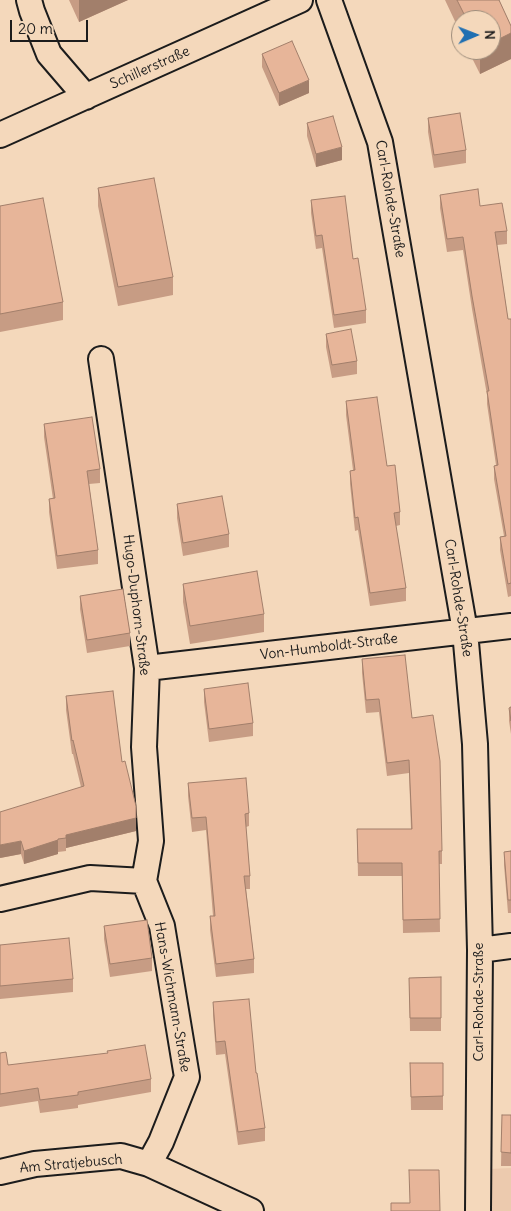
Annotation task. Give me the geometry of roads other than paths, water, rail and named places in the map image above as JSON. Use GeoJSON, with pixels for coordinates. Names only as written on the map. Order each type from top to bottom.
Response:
{"type":"FeatureCollection","features":[{"type":"Feature","properties":{"kind":"street"},"geometry":{"type":"LineString","coordinates":[[29,0],[49,54],[86,97]]}},
{"type":"Feature","properties":{"kind":"street","name":"Schillerstraße"},"geometry":{"type":"LineString","coordinates":[[0,135],[300,0]]}},
{"type":"Feature","properties":{"kind":"street","name":"Carl-Rohde-Straße"},"geometry":{"type":"LineString","coordinates":[[329,0],[380,142],[465,631],[475,744],[480,950],[478,1211]]}},
{"type":"Feature","properties":{"kind":"street","name":"Hugo-Duphorn-Straße"},"geometry":{"type":"LineString","coordinates":[[102,359],[147,668],[144,747],[151,841],[144,881]]}},
{"type":"Feature","properties":{"kind":"street","name":"Von-Humboldt-Straße"},"geometry":{"type":"LineString","coordinates":[[147,668],[511,626]]}},
{"type":"Feature","properties":{"kind":"street"},"geometry":{"type":"LineString","coordinates":[[0,899],[90,878],[144,881]]}},
{"type":"Feature","properties":{"kind":"street","name":"Hans-Wichmann-Straße"},"geometry":{"type":"LineString","coordinates":[[144,881],[162,926],[187,1077],[161,1142],[149,1164]]}},
{"type":"Feature","properties":{"kind":"street"},"geometry":{"type":"LineString","coordinates":[[480,950],[511,946]]}},
{"type":"Feature","properties":{"kind":"street","name":"Am Stratjebusch"},"geometry":{"type":"LineString","coordinates":[[0,1172],[35,1164],[121,1156],[149,1164],[251,1211]]}}]}
